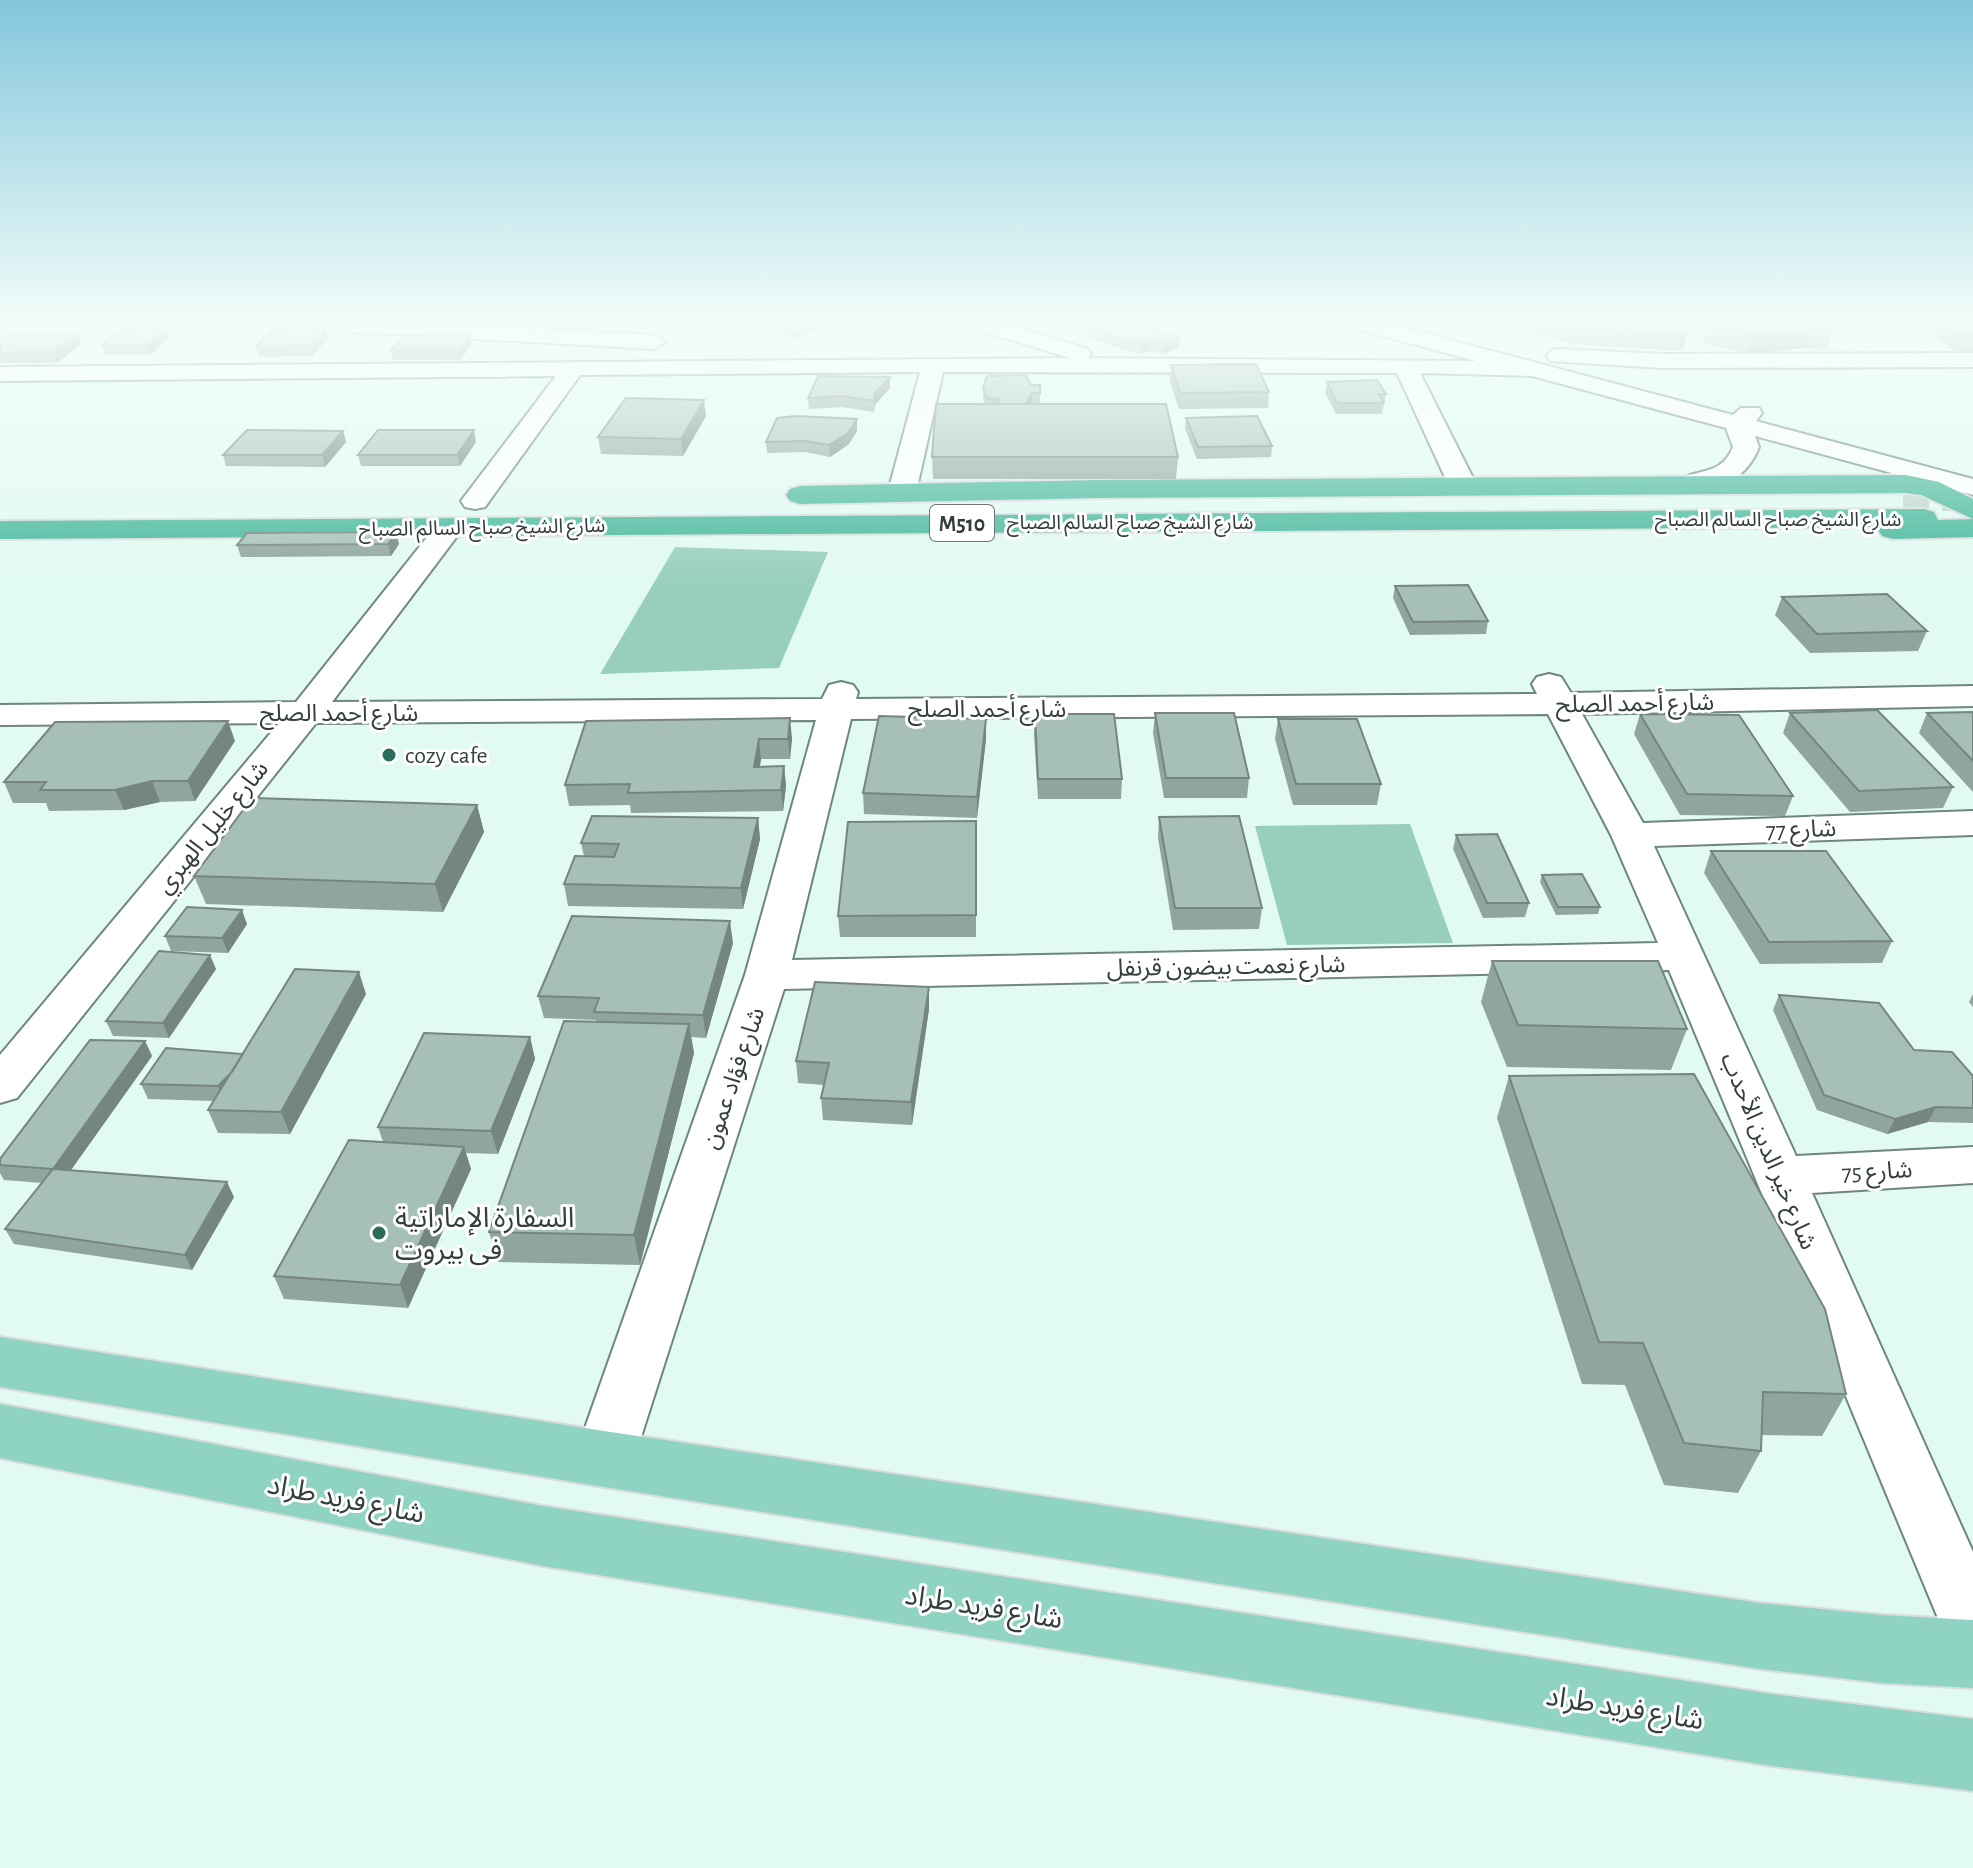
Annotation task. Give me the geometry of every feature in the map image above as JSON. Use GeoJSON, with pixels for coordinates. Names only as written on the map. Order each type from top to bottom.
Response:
{"type":"FeatureCollection","features":[{"type":"Feature","properties":{"kind":"highway"},"geometry":{"type":"LineString","coordinates":[[777,496],[1463,486],[1906,484],[1938,492],[1972,525]]}},
{"type":"Feature","properties":{"kind":"highway"},"geometry":{"type":"LineString","coordinates":[[656,512],[705,498]]}},
{"type":"Feature","properties":{"kind":"highway","name":"شارع الشيخ صباح السالم الصباح"},"geometry":{"type":"LineString","coordinates":[[0,504],[463,514]]}},
{"type":"Feature","properties":{"kind":"highway","name":"شارع الشيخ صباح السالم الصباح"},"geometry":{"type":"LineString","coordinates":[[0,530],[463,514],[1913,508]]}},
{"type":"Feature","properties":{"kind":"highway"},"geometry":{"type":"LineString","coordinates":[[656,512],[986,534],[1972,525]]}},
{"type":"Feature","properties":{"kind":"main road"},"geometry":{"type":"LineString","coordinates":[[0,1362],[604,1459],[1760,1636],[1882,1649],[1973,1654]]}},
{"type":"Feature","properties":{"kind":"main road","name":"شارع فريد طراد"},"geometry":{"type":"LineString","coordinates":[[0,1431],[559,1539],[1772,1730],[1973,1755]]}},
{"type":"Feature","properties":{"kind":"street","name":"شارع خليل الهبري"},"geometry":{"type":"LineString","coordinates":[[0,1086],[315,702],[463,514],[532,412]]}},
{"type":"Feature","properties":{"kind":"street"},"geometry":{"type":"LineString","coordinates":[[902,492],[921,412]]}},
{"type":"Feature","properties":{"kind":"street"},"geometry":{"type":"LineString","coordinates":[[1427,412],[1463,486]]}},
{"type":"Feature","properties":{"kind":"street"},"geometry":{"type":"LineString","coordinates":[[1722,412],[1902,455],[1973,467]]}},
{"type":"Feature","properties":{"kind":"street"},"geometry":{"type":"LineString","coordinates":[[1728,412],[1973,487]]}},
{"type":"Feature","properties":{"kind":"street"},"geometry":{"type":"LineString","coordinates":[[1690,485],[1726,475],[1737,467],[1746,447],[1737,427],[1744,418]]}},
{"type":"Feature","properties":{"kind":"street","name":"شارع أحمد الصلح"},"geometry":{"type":"LineString","coordinates":[[1554,694],[1973,679]]}},
{"type":"Feature","properties":{"kind":"street","name":"شارع أحمد الصلح"},"geometry":{"type":"LineString","coordinates":[[0,695],[315,702],[1554,694],[1973,696]]}},
{"type":"Feature","properties":{"kind":"street","name":"شارع خير الدين الأحدب"},"geometry":{"type":"LineString","coordinates":[[1554,694],[1630,835],[1685,956],[1973,1625]]}},
{"type":"Feature","properties":{"kind":"street","name":"شارع فؤاد عمون"},"geometry":{"type":"LineString","coordinates":[[604,1459],[767,975],[840,701]]}},
{"type":"Feature","properties":{"kind":"street","name":"شارع أحمد الصلح"},"geometry":{"type":"LineString","coordinates":[[0,715],[315,702]]}},
{"type":"Feature","properties":{"kind":"street","name":"شارع 77"},"geometry":{"type":"LineString","coordinates":[[1630,835],[1973,823]]}},
{"type":"Feature","properties":{"kind":"street","name":"شارع نعمت بيضون قرنفل"},"geometry":{"type":"LineString","coordinates":[[767,975],[1685,956]]}},
{"type":"Feature","properties":{"kind":"street","name":"شارع 75"},"geometry":{"type":"LineString","coordinates":[[1780,1176],[1973,1165]]}},
{"type":"Feature","properties":{"kind":"green space"},"geometry":{"type":"Polygon","coordinates":[[[675,547],[828,552],[779,668],[600,674],[675,547]]]}},
{"type":"Feature","properties":{"kind":"green space"},"geometry":{"type":"Polygon","coordinates":[[[1410,824],[1453,943],[1287,945],[1255,826],[1410,824]]]}},
{"type":"Feature","properties":{"kind":"building"},"geometry":{"type":"Polygon","coordinates":[[[616,412],[697,412],[681,439],[598,437],[616,412]]]}},
{"type":"Feature","properties":{"kind":"building"},"geometry":{"type":"Polygon","coordinates":[[[935,412],[1168,412],[1178,457],[932,457],[935,412]]]}},
{"type":"Feature","properties":{"kind":"building"},"geometry":{"type":"Polygon","coordinates":[[[1257,416],[1272,446],[1198,447],[1186,418],[1257,416]]]}},
{"type":"Feature","properties":{"kind":"building"},"geometry":{"type":"Polygon","coordinates":[[[777,418],[857,419],[848,433],[829,445],[804,441],[766,442],[777,418]]]}},
{"type":"Feature","properties":{"kind":"building"},"geometry":{"type":"Polygon","coordinates":[[[247,430],[343,431],[322,455],[223,455],[247,430]]]}},
{"type":"Feature","properties":{"kind":"building"},"geometry":{"type":"Polygon","coordinates":[[[378,430],[474,430],[457,455],[358,455],[378,430]]]}},
{"type":"Feature","properties":{"kind":"building"},"geometry":{"type":"Polygon","coordinates":[[[396,532],[388,544],[237,545],[247,533],[396,532]]]}},
{"type":"Feature","properties":{"kind":"building"},"geometry":{"type":"Polygon","coordinates":[[[1468,585],[1488,621],[1413,622],[1395,586],[1468,585]]]}},
{"type":"Feature","properties":{"kind":"building"},"geometry":{"type":"Polygon","coordinates":[[[1887,594],[1927,631],[1817,634],[1782,597],[1887,594]]]}},
{"type":"Feature","properties":{"kind":"building"},"geometry":{"type":"Polygon","coordinates":[[[1877,710],[1953,787],[1859,791],[1790,713],[1877,710]]]}},
{"type":"Feature","properties":{"kind":"building"},"geometry":{"type":"Polygon","coordinates":[[[1973,712],[1973,761],[1927,713],[1973,712]]]}},
{"type":"Feature","properties":{"kind":"building"},"geometry":{"type":"Polygon","coordinates":[[[1155,713],[1234,713],[1249,778],[1166,778],[1155,713]]]}},
{"type":"Feature","properties":{"kind":"building"},"geometry":{"type":"Polygon","coordinates":[[[1035,714],[1114,714],[1122,779],[1038,779],[1035,714]]]}},
{"type":"Feature","properties":{"kind":"building"},"geometry":{"type":"Polygon","coordinates":[[[1640,714],[1739,715],[1793,796],[1687,794],[1640,714]]]}},
{"type":"Feature","properties":{"kind":"building"},"geometry":{"type":"Polygon","coordinates":[[[879,716],[986,719],[977,797],[863,793],[879,716]]]}},
{"type":"Feature","properties":{"kind":"building"},"geometry":{"type":"Polygon","coordinates":[[[790,718],[788,739],[759,739],[754,767],[784,766],[781,790],[628,793],[630,784],[565,785],[586,721],[790,718]]]}},
{"type":"Feature","properties":{"kind":"building"},"geometry":{"type":"Polygon","coordinates":[[[1278,719],[1357,719],[1381,784],[1296,784],[1278,719]]]}},
{"type":"Feature","properties":{"kind":"building"},"geometry":{"type":"Polygon","coordinates":[[[228,721],[188,781],[152,781],[115,790],[40,790],[46,782],[4,782],[55,722],[228,721]]]}},
{"type":"Feature","properties":{"kind":"building"},"geometry":{"type":"Polygon","coordinates":[[[252,798],[477,805],[435,884],[194,876],[252,798]]]}},
{"type":"Feature","properties":{"kind":"building"},"geometry":{"type":"Polygon","coordinates":[[[592,816],[758,818],[741,888],[564,884],[575,856],[614,857],[619,844],[581,843],[592,816]]]}},
{"type":"Feature","properties":{"kind":"building"},"geometry":{"type":"Polygon","coordinates":[[[1239,816],[1262,908],[1175,908],[1159,817],[1239,816]]]}},
{"type":"Feature","properties":{"kind":"building"},"geometry":{"type":"Polygon","coordinates":[[[976,821],[976,915],[838,916],[848,822],[976,821]]]}},
{"type":"Feature","properties":{"kind":"building"},"geometry":{"type":"Polygon","coordinates":[[[1497,834],[1529,903],[1487,903],[1456,835],[1497,834]]]}},
{"type":"Feature","properties":{"kind":"building"},"geometry":{"type":"Polygon","coordinates":[[[1711,851],[1826,851],[1892,941],[1769,942],[1711,851]]]}},
{"type":"Feature","properties":{"kind":"building"},"geometry":{"type":"Polygon","coordinates":[[[1582,874],[1600,907],[1558,907],[1542,875],[1582,874]]]}},
{"type":"Feature","properties":{"kind":"building"},"geometry":{"type":"Polygon","coordinates":[[[187,907],[242,910],[222,938],[165,936],[187,907]]]}},
{"type":"Feature","properties":{"kind":"building"},"geometry":{"type":"Polygon","coordinates":[[[572,916],[730,921],[703,1015],[594,1012],[599,998],[538,996],[572,916]]]}},
{"type":"Feature","properties":{"kind":"building"},"geometry":{"type":"Polygon","coordinates":[[[159,951],[210,955],[163,1023],[106,1021],[159,951]]]}},
{"type":"Feature","properties":{"kind":"building"},"geometry":{"type":"Polygon","coordinates":[[[1492,961],[1658,961],[1687,1029],[1518,1025],[1492,961]]]}},
{"type":"Feature","properties":{"kind":"building"},"geometry":{"type":"Polygon","coordinates":[[[295,969],[359,972],[281,1112],[208,1110],[295,969]]]}},
{"type":"Feature","properties":{"kind":"building"},"geometry":{"type":"Polygon","coordinates":[[[815,982],[929,987],[911,1102],[821,1098],[829,1063],[796,1061],[815,982]]]}},
{"type":"Feature","properties":{"kind":"building"},"geometry":{"type":"Polygon","coordinates":[[[1779,995],[1879,1003],[1914,1050],[1952,1052],[1973,1076],[1973,1108],[1936,1107],[1895,1119],[1824,1095],[1779,995]]]}},
{"type":"Feature","properties":{"kind":"building"},"geometry":{"type":"Polygon","coordinates":[[[564,1021],[689,1024],[634,1235],[489,1232],[564,1021]]]}},
{"type":"Feature","properties":{"kind":"building"},"geometry":{"type":"Polygon","coordinates":[[[424,1033],[530,1037],[491,1131],[378,1127],[424,1033]]]}},
{"type":"Feature","properties":{"kind":"building"},"geometry":{"type":"Polygon","coordinates":[[[90,1040],[145,1041],[53,1169],[0,1165],[0,1159],[90,1040]]]}},
{"type":"Feature","properties":{"kind":"building"},"geometry":{"type":"Polygon","coordinates":[[[166,1048],[243,1054],[232,1072],[218,1086],[141,1084],[166,1048]]]}},
{"type":"Feature","properties":{"kind":"building"},"geometry":{"type":"Polygon","coordinates":[[[1694,1074],[1825,1309],[1846,1394],[1763,1392],[1761,1451],[1684,1443],[1643,1343],[1599,1342],[1509,1076],[1694,1074]]]}},
{"type":"Feature","properties":{"kind":"building"},"geometry":{"type":"Polygon","coordinates":[[[349,1140],[464,1147],[400,1285],[274,1276],[349,1140]]]}},
{"type":"Feature","properties":{"kind":"building"},"geometry":{"type":"Polygon","coordinates":[[[53,1169],[227,1182],[185,1255],[5,1229],[53,1169]]]}},
{"type":"Feature","properties":{"kind":"tunnel"},"geometry":{"type":"LineString","coordinates":[[1903,498],[1973,498]]}},
{"type":"Feature","properties":{"kind":"place","name":"cozy cafe"},"geometry":{"type":"Point","coordinates":[389,755]}},
{"type":"Feature","properties":{"kind":"place","name":"السفارة الإماراتية فى بيروت"},"geometry":{"type":"Point","coordinates":[379,1233]}}]}
